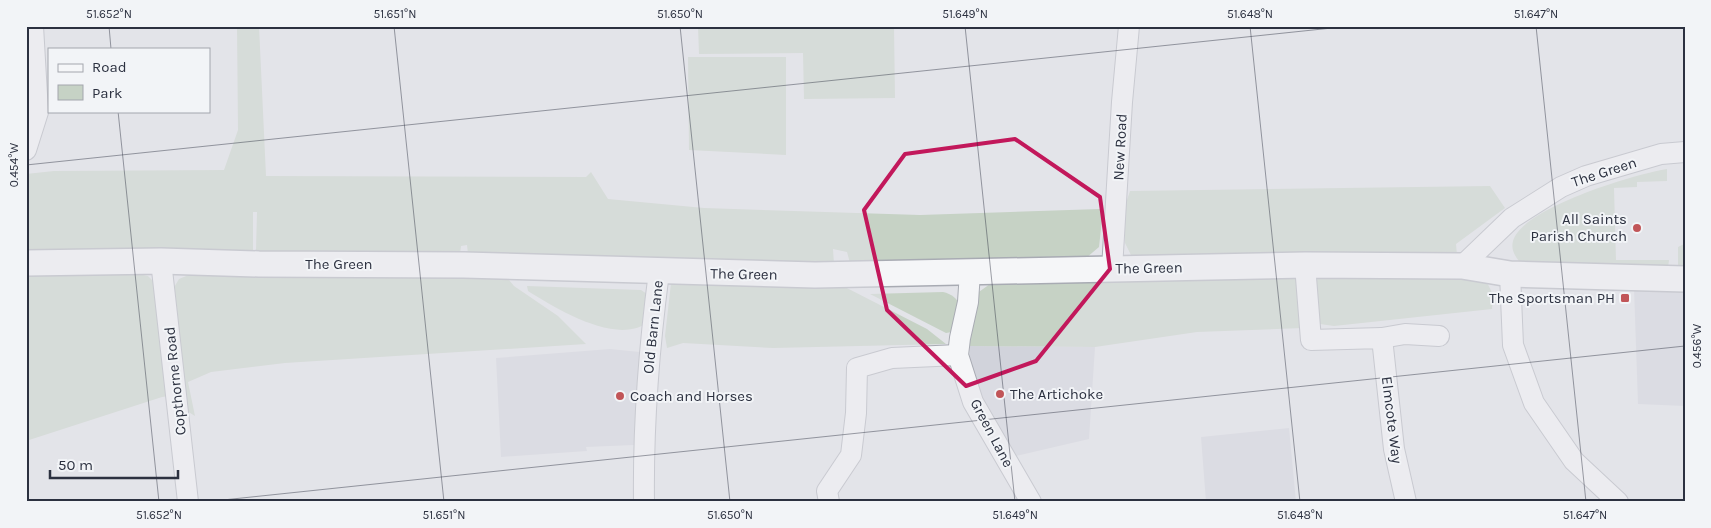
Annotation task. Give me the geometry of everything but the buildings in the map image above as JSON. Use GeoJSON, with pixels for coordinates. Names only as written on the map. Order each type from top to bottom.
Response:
{"type":"FeatureCollection","features":[{"type":"Feature","properties":{"kind":"street"},"geometry":{"type":"LineString","coordinates":[[26,150],[38,112],[33,26]]}},
{"type":"Feature","properties":{"kind":"street","name":"New Road"},"geometry":{"type":"LineString","coordinates":[[1112,269],[1122,102],[1129,26]]}},
{"type":"Feature","properties":{"kind":"street","name":"The Green"},"geometry":{"type":"LineString","coordinates":[[1462,266],[1512,218],[1560,187],[1586,176],[1661,154],[1685,152]]}},
{"type":"Feature","properties":{"kind":"street","name":"The Green"},"geometry":{"type":"LineString","coordinates":[[26,263],[161,261],[259,264],[464,265],[815,275],[1305,265],[1462,266],[1510,274],[1685,279]]}},
{"type":"Feature","properties":{"kind":"street","name":"Copthorne Road"},"geometry":{"type":"LineString","coordinates":[[161,261],[188,502]]}},
{"type":"Feature","properties":{"kind":"street"},"geometry":{"type":"LineString","coordinates":[[1305,265],[1311,340],[1382,338],[1405,334],[1439,336]]}},
{"type":"Feature","properties":{"kind":"street","name":"Old Barn Lane"},"geometry":{"type":"LineString","coordinates":[[644,502],[643,451],[651,338],[659,272]]}},
{"type":"Feature","properties":{"kind":"street","name":"Green Lane"},"geometry":{"type":"LineString","coordinates":[[970,272],[968,302],[958,355],[973,402],[1031,502]]}},
{"type":"Feature","properties":{"kind":"street"},"geometry":{"type":"LineString","coordinates":[[1510,274],[1514,345],[1534,403],[1574,461],[1618,502]]}},
{"type":"Feature","properties":{"kind":"street","name":"Elmcote Way"},"geometry":{"type":"LineString","coordinates":[[1382,338],[1394,449],[1406,502]]}},
{"type":"Feature","properties":{"kind":"street"},"geometry":{"type":"LineString","coordinates":[[829,502],[827,491],[851,455],[856,413],[857,368],[892,358],[958,355]]}},
{"type":"Feature","properties":{"kind":"highlighted area"},"geometry":{"type":"Polygon","coordinates":[[[1015,139],[1100,197],[1110,269],[1036,361],[966,386],[887,310],[864,210],[905,154],[1015,139]]]}},
{"type":"Feature","properties":{"kind":"shaded area"},"geometry":{"type":"Polygon","coordinates":[[[1634,288],[1685,291],[1685,406],[1638,404],[1634,288]]]}},
{"type":"Feature","properties":{"kind":"shaded area"},"geometry":{"type":"Polygon","coordinates":[[[970,346],[1095,347],[1089,439],[1012,457],[991,429],[969,362],[970,346]]]}},
{"type":"Feature","properties":{"kind":"shaded area"},"geometry":{"type":"Polygon","coordinates":[[[610,349],[640,352],[634,445],[586,447],[587,451],[501,457],[496,358],[610,349]]]}},
{"type":"Feature","properties":{"kind":"shaded area"},"geometry":{"type":"Polygon","coordinates":[[[1289,428],[1296,502],[1206,502],[1201,437],[1289,428]]]}},
{"type":"Feature","properties":{"kind":"green space"},"geometry":{"type":"Polygon","coordinates":[[[237,26],[259,26],[266,176],[586,177],[591,172],[608,199],[704,208],[920,215],[1100,209],[1103,211],[1099,247],[1086,258],[850,263],[847,252],[833,249],[834,264],[468,254],[467,245],[461,246],[460,254],[260,253],[256,250],[257,212],[253,212],[253,250],[248,253],[26,255],[26,174],[54,171],[224,170],[238,130],[237,26]]]}},
{"type":"Feature","properties":{"kind":"green space"},"geometry":{"type":"Polygon","coordinates":[[[698,26],[894,26],[895,98],[804,99],[803,53],[699,54],[698,26]]]}},
{"type":"Feature","properties":{"kind":"green space"},"geometry":{"type":"Polygon","coordinates":[[[688,57],[786,57],[786,155],[689,150],[688,57]]]}},
{"type":"Feature","properties":{"kind":"green space"},"geometry":{"type":"Polygon","coordinates":[[[1667,169],[1667,181],[1637,182],[1637,187],[1614,188],[1616,260],[1669,260],[1668,268],[1525,268],[1515,256],[1512,245],[1513,241],[1521,229],[1536,217],[1581,194],[1667,169]]]}},
{"type":"Feature","properties":{"kind":"green space"},"geometry":{"type":"Polygon","coordinates":[[[1490,186],[1505,208],[1456,244],[1457,255],[1146,261],[1131,255],[1125,243],[1125,206],[1130,191],[1490,186]]]}},
{"type":"Feature","properties":{"kind":"green space"},"geometry":{"type":"Polygon","coordinates":[[[1685,240],[1685,268],[1678,268],[1678,247],[1684,244],[1685,240]]]}},
{"type":"Feature","properties":{"kind":"green space"},"geometry":{"type":"Polygon","coordinates":[[[26,274],[139,274],[148,276],[157,285],[169,396],[26,441],[26,274]]]}},
{"type":"Feature","properties":{"kind":"green space"},"geometry":{"type":"Polygon","coordinates":[[[191,274],[499,276],[509,280],[514,286],[558,316],[586,344],[285,363],[211,372],[188,382],[195,416],[187,411],[173,289],[179,279],[191,274]]]}},
{"type":"Feature","properties":{"kind":"green space"},"geometry":{"type":"Polygon","coordinates":[[[1295,277],[1300,279],[1303,328],[1197,332],[1095,347],[970,346],[970,325],[976,294],[990,284],[1295,277]]]}},
{"type":"Feature","properties":{"kind":"green space"},"geometry":{"type":"Polygon","coordinates":[[[1320,277],[1460,277],[1486,282],[1492,295],[1492,309],[1334,326],[1320,324],[1317,317],[1315,281],[1320,277]]]}},
{"type":"Feature","properties":{"kind":"green space"},"geometry":{"type":"Polygon","coordinates":[[[671,283],[839,284],[927,329],[946,344],[773,348],[683,343],[667,348],[665,336],[671,283]]]}},
{"type":"Feature","properties":{"kind":"green space"},"geometry":{"type":"Polygon","coordinates":[[[527,286],[641,290],[647,294],[645,324],[632,329],[617,330],[601,327],[553,306],[528,291],[527,286]]]}},
{"type":"Feature","properties":{"kind":"green space"},"geometry":{"type":"Polygon","coordinates":[[[943,292],[954,297],[961,306],[952,332],[946,333],[870,294],[943,292]]]}},
{"type":"Feature","properties":{"kind":"place","name":"All Saints Parish Church"},"geometry":{"type":"Point","coordinates":[1637,228]}},
{"type":"Feature","properties":{"kind":"place","name":"The Sportsman PH"},"geometry":{"type":"Point","coordinates":[1625,298]}},
{"type":"Feature","properties":{"kind":"place","name":"The Artichoke"},"geometry":{"type":"Point","coordinates":[1000,394]}},
{"type":"Feature","properties":{"kind":"place","name":"Coach and Horses"},"geometry":{"type":"Point","coordinates":[620,396]}}]}
